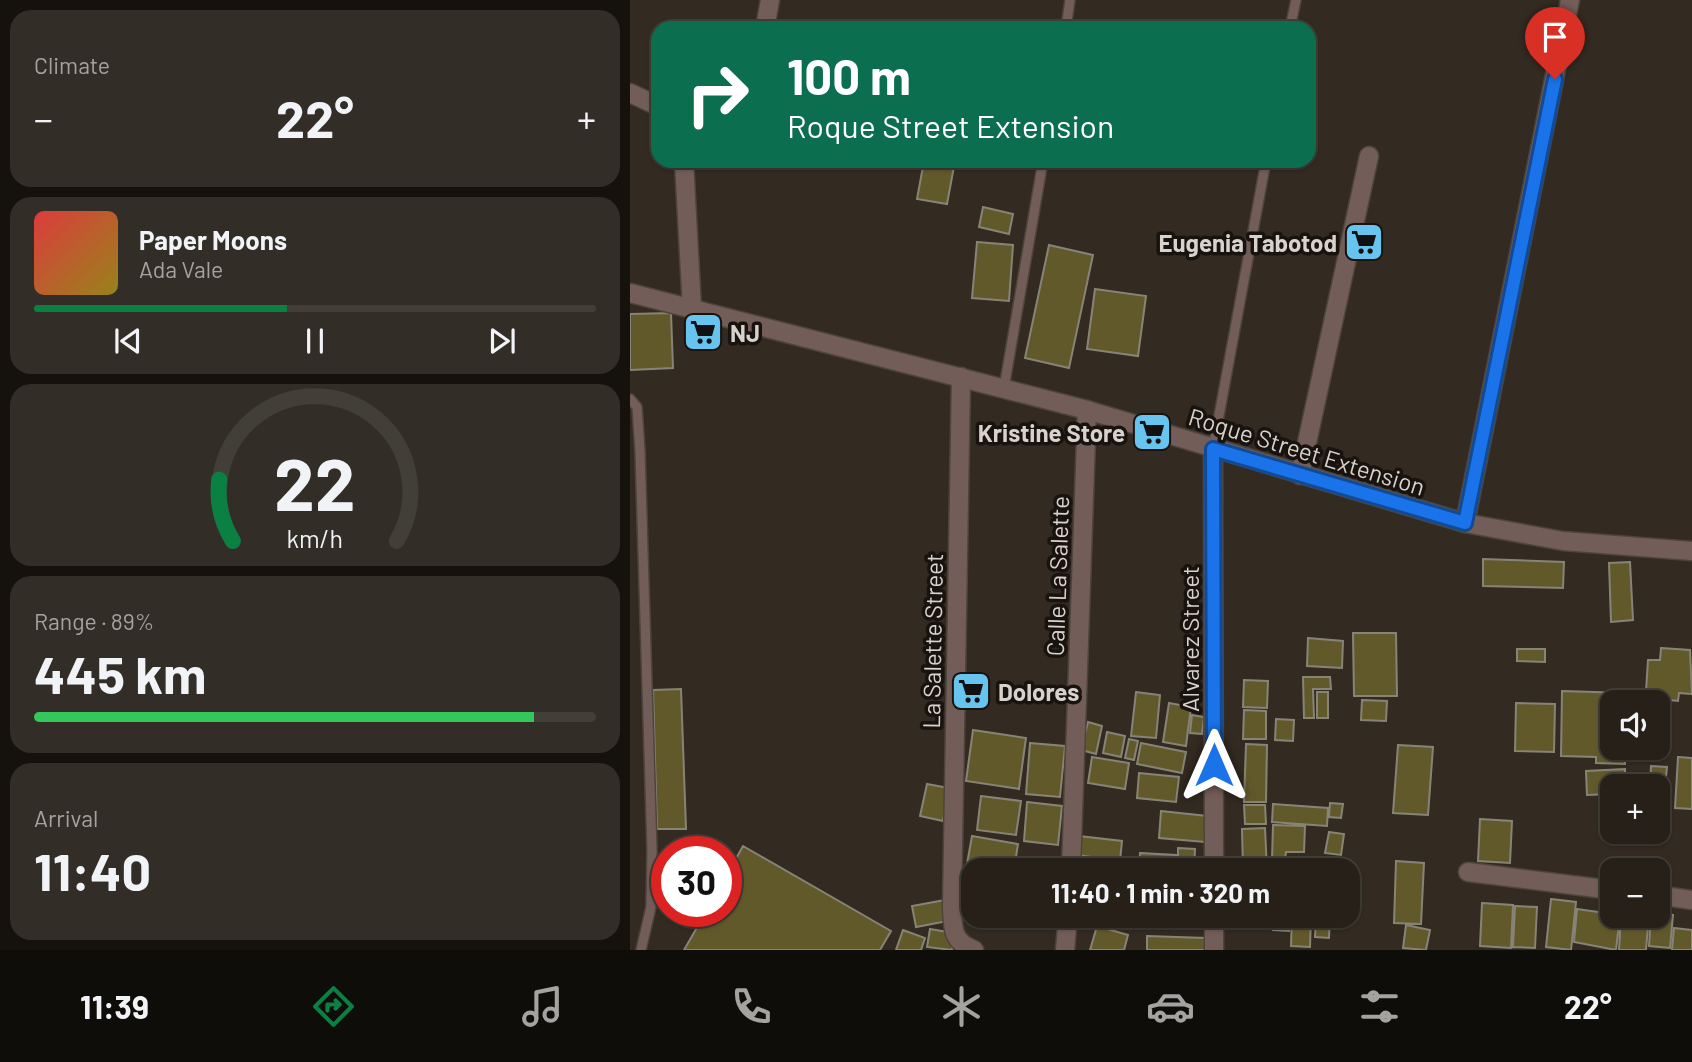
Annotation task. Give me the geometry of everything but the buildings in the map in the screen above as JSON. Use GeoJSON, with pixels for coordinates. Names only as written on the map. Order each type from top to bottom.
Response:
{"type":"FeatureCollection","features":[{"type":"Feature","properties":{"kind":"street"},"geometry":{"type":"LineString","coordinates":[[766,21],[770,0]]}},
{"type":"Feature","properties":{"kind":"street"},"geometry":{"type":"LineString","coordinates":[[1465,523],[1570,0]]}},
{"type":"Feature","properties":{"kind":"street"},"geometry":{"type":"LineString","coordinates":[[630,93],[651,103]]}},
{"type":"Feature","properties":{"kind":"street"},"geometry":{"type":"LineString","coordinates":[[1300,475],[1369,156]]}},
{"type":"Feature","properties":{"kind":"street"},"geometry":{"type":"LineString","coordinates":[[684,168],[692,309]]}},
{"type":"Feature","properties":{"kind":"street","name":"Roque Street Extension"},"geometry":{"type":"LineString","coordinates":[[630,293],[1087,410],[1465,523],[1563,541],[1692,551]]}},
{"type":"Feature","properties":{"kind":"street","name":"La Salette Street"},"geometry":{"type":"LineString","coordinates":[[961,377],[952,906],[956,938],[963,946],[974,950]]}},
{"type":"Feature","properties":{"kind":"street","name":"Calle La Salette"},"geometry":{"type":"LineString","coordinates":[[1071,858],[1087,410]]}},
{"type":"Feature","properties":{"kind":"street","name":"Alvarez Street"},"geometry":{"type":"LineString","coordinates":[[1213,449],[1214,858]]}},
{"type":"Feature","properties":{"kind":"street"},"geometry":{"type":"LineString","coordinates":[[1468,872],[1600,888]]}},
{"type":"Feature","properties":{"kind":"street"},"geometry":{"type":"LineString","coordinates":[[1670,897],[1692,900]]}},
{"type":"Feature","properties":{"kind":"street"},"geometry":{"type":"LineString","coordinates":[[1065,950],[1067,928]]}},
{"type":"Feature","properties":{"kind":"street"},"geometry":{"type":"LineString","coordinates":[[1214,928],[1214,950]]}},
{"type":"Feature","properties":{"kind":"lane"},"geometry":{"type":"LineString","coordinates":[[1067,21],[1070,0]]}},
{"type":"Feature","properties":{"kind":"lane"},"geometry":{"type":"LineString","coordinates":[[1292,21],[1296,0]]}},
{"type":"Feature","properties":{"kind":"lane"},"geometry":{"type":"LineString","coordinates":[[1004,388],[1042,168]]}},
{"type":"Feature","properties":{"kind":"lane"},"geometry":{"type":"LineString","coordinates":[[1213,449],[1265,168]]}},
{"type":"Feature","properties":{"kind":"lane"},"geometry":{"type":"LineString","coordinates":[[630,399],[637,407],[640,451],[652,852],[650,907],[641,950]]}},
{"type":"Feature","properties":{"kind":"place","name":"Eugenia Tabotod"},"geometry":{"type":"Point","coordinates":[1364,242]}},
{"type":"Feature","properties":{"kind":"place","name":"NJ"},"geometry":{"type":"Point","coordinates":[703,332]}},
{"type":"Feature","properties":{"kind":"place","name":"Kristine Store"},"geometry":{"type":"Point","coordinates":[1152,432]}},
{"type":"Feature","properties":{"kind":"place","name":"Dolores"},"geometry":{"type":"Point","coordinates":[971,691]}},
{"type":"Feature","properties":{"kind":"route"},"geometry":{"type":"LineString","coordinates":[[1214,765],[1213,449],[1465,523],[1555,79]]}}]}
